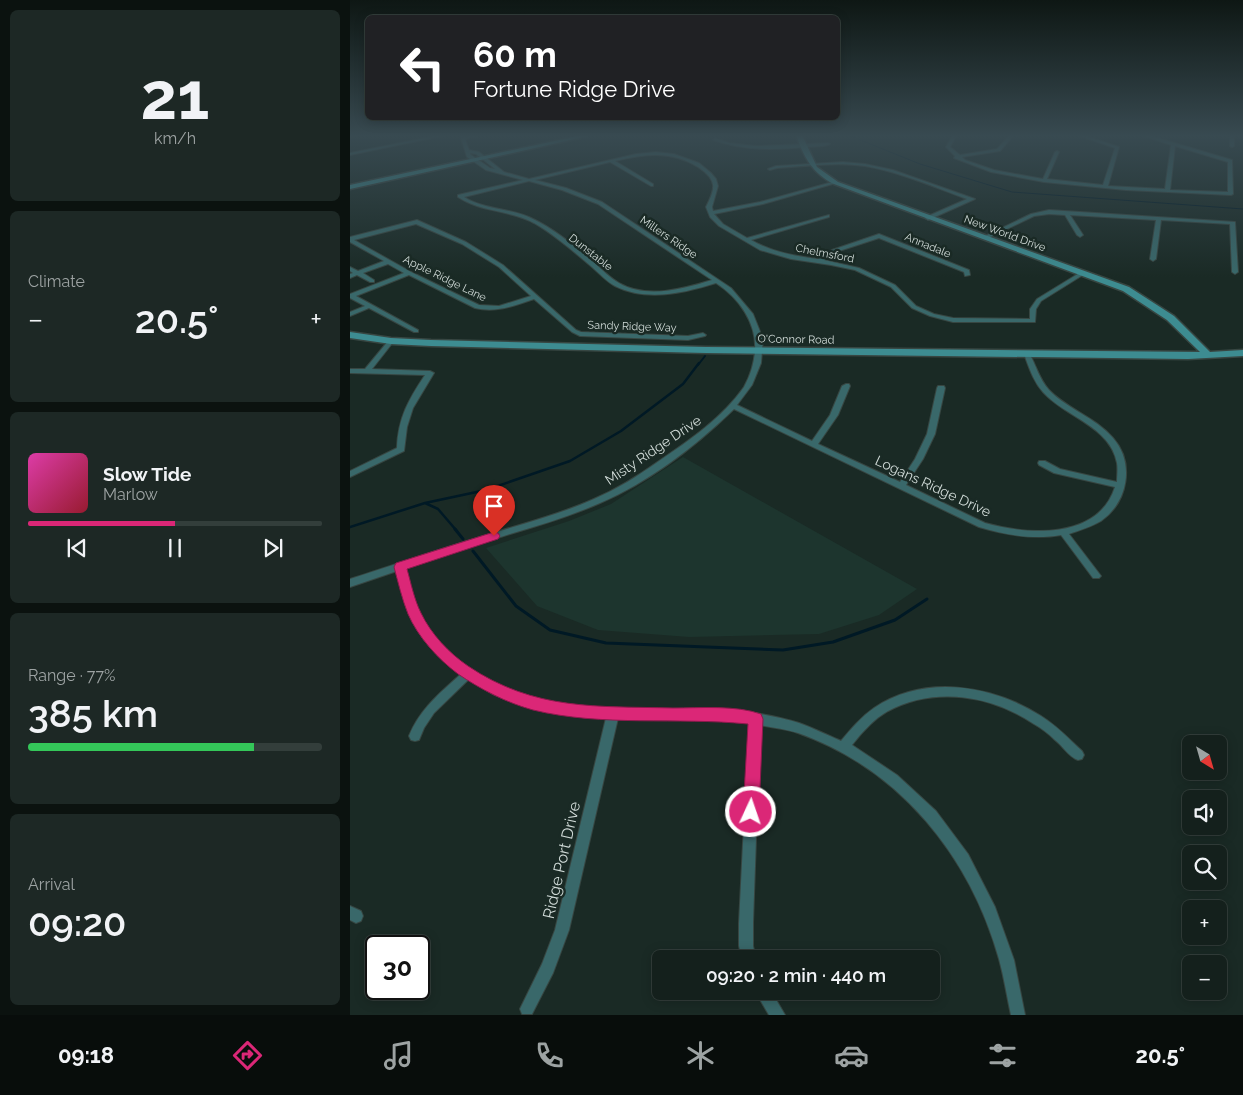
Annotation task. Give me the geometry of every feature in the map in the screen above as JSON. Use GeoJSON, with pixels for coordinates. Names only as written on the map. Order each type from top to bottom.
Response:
{"type":"FeatureCollection","features":[{"type":"Feature","properties":{"kind":"main road"},"geometry":{"type":"LineString","coordinates":[[350,187],[371,182]]}},
{"type":"Feature","properties":{"kind":"main road","name":"New World Drive"},"geometry":{"type":"LineString","coordinates":[[835,182],[1126,290],[1157,306],[1179,323],[1208,356]]}},
{"type":"Feature","properties":{"kind":"main road","name":"O'Connor Road"},"geometry":{"type":"LineString","coordinates":[[350,335],[391,341],[760,351],[1208,356],[1243,354]]}},
{"type":"Feature","properties":{"kind":"street","name":"Dunstable"},"geometry":{"type":"LineString","coordinates":[[521,182],[460,196],[469,202],[512,211],[534,220],[616,284],[625,288],[648,293],[667,293],[686,290],[716,281]]}},
{"type":"Feature","properties":{"kind":"street","name":"Millers Ridge"},"geometry":{"type":"LineString","coordinates":[[533,182],[564,189],[600,203],[716,281],[740,300],[748,309],[759,335],[760,351]]}},
{"type":"Feature","properties":{"kind":"street"},"geometry":{"type":"LineString","coordinates":[[647,182],[651,185]]}},
{"type":"Feature","properties":{"kind":"street"},"geometry":{"type":"LineString","coordinates":[[714,182],[716,186],[709,202],[711,213],[761,203],[833,182]]}},
{"type":"Feature","properties":{"kind":"street"},"geometry":{"type":"LineString","coordinates":[[921,182],[972,199],[928,218]]}},
{"type":"Feature","properties":{"kind":"street"},"geometry":{"type":"LineString","coordinates":[[1050,182],[1231,194],[1231,182]]}},
{"type":"Feature","properties":{"kind":"street"},"geometry":{"type":"LineString","coordinates":[[1167,190],[1168,182]]}},
{"type":"Feature","properties":{"kind":"street"},"geometry":{"type":"LineString","coordinates":[[984,238],[1033,215],[1049,212],[1234,223],[1235,272]]}},
{"type":"Feature","properties":{"kind":"street"},"geometry":{"type":"LineString","coordinates":[[1066,212],[1080,235]]}},
{"type":"Feature","properties":{"kind":"street","name":"Chelmsford"},"geometry":{"type":"LineString","coordinates":[[711,213],[721,225],[762,249],[780,255],[848,267],[897,288],[914,307],[932,315],[959,320],[1034,321],[1033,309],[1039,300],[1084,273]]}},
{"type":"Feature","properties":{"kind":"street"},"geometry":{"type":"LineString","coordinates":[[747,240],[826,216]]}},
{"type":"Feature","properties":{"kind":"street"},"geometry":{"type":"LineString","coordinates":[[1153,259],[1159,218]]}},
{"type":"Feature","properties":{"kind":"street","name":"Sandy Ridge Way"},"geometry":{"type":"LineString","coordinates":[[350,239],[417,222],[480,252],[501,266],[560,323],[574,331],[587,335],[688,338],[703,335]]}},
{"type":"Feature","properties":{"kind":"street"},"geometry":{"type":"LineString","coordinates":[[819,261],[834,250],[879,236]]}},
{"type":"Feature","properties":{"kind":"street","name":"Annadale"},"geometry":{"type":"LineString","coordinates":[[879,236],[967,271],[966,275]]}},
{"type":"Feature","properties":{"kind":"street","name":"Apple Ridge Lane"},"geometry":{"type":"LineString","coordinates":[[350,239],[409,273],[486,310],[506,306],[534,296]]}},
{"type":"Feature","properties":{"kind":"street"},"geometry":{"type":"LineString","coordinates":[[350,276],[388,262]]}},
{"type":"Feature","properties":{"kind":"street"},"geometry":{"type":"LineString","coordinates":[[350,270],[372,281]]}},
{"type":"Feature","properties":{"kind":"street"},"geometry":{"type":"LineString","coordinates":[[350,296],[409,273]]}},
{"type":"Feature","properties":{"kind":"street"},"geometry":{"type":"LineString","coordinates":[[350,296],[416,331]]}},
{"type":"Feature","properties":{"kind":"street"},"geometry":{"type":"LineString","coordinates":[[350,314],[370,306]]}},
{"type":"Feature","properties":{"kind":"street"},"geometry":{"type":"LineString","coordinates":[[367,371],[391,341]]}},
{"type":"Feature","properties":{"kind":"street","name":"Misty Ridge Drive"},"geometry":{"type":"LineString","coordinates":[[350,583],[578,509],[600,500],[641,477],[689,446],[734,406],[753,378],[759,364],[760,351]]}},
{"type":"Feature","properties":{"kind":"street","name":"Logans Ridge Drive"},"geometry":{"type":"LineString","coordinates":[[734,406],[970,520],[993,528],[1027,534],[1063,532],[1085,526],[1101,517],[1116,500],[1121,486],[1123,466],[1116,447],[1096,427],[1064,407],[1048,394],[1038,381],[1027,354]]}},
{"type":"Feature","properties":{"kind":"street"},"geometry":{"type":"LineString","coordinates":[[350,371],[430,373],[410,403],[404,417],[401,430],[401,449],[350,474]]}},
{"type":"Feature","properties":{"kind":"street"},"geometry":{"type":"LineString","coordinates":[[814,444],[834,415],[846,386]]}},
{"type":"Feature","properties":{"kind":"street"},"geometry":{"type":"LineString","coordinates":[[901,487],[919,459],[931,434],[941,388]]}},
{"type":"Feature","properties":{"kind":"street"},"geometry":{"type":"LineString","coordinates":[[1042,463],[1058,470],[1121,486]]}},
{"type":"Feature","properties":{"kind":"street"},"geometry":{"type":"LineString","coordinates":[[1063,532],[1096,576]]}},
{"type":"Feature","properties":{"kind":"street"},"geometry":{"type":"LineString","coordinates":[[400,567],[415,614],[426,634],[452,662],[468,674],[503,692],[532,704],[569,711],[612,714],[720,715],[755,719],[801,729],[827,738],[876,765],[899,783],[942,827],[977,882],[995,923],[1006,956],[1018,1015]]}},
{"type":"Feature","properties":{"kind":"street"},"geometry":{"type":"LineString","coordinates":[[416,736],[418,723],[431,708],[468,674]]}},
{"type":"Feature","properties":{"kind":"street"},"geometry":{"type":"LineString","coordinates":[[843,747],[865,722],[896,702],[919,695],[957,692],[983,696],[1009,704],[1047,724],[1064,738],[1078,755]]}},
{"type":"Feature","properties":{"kind":"street","name":"Ridge Port Drive"},"geometry":{"type":"LineString","coordinates":[[527,1009],[548,968],[562,930],[612,714]]}},
{"type":"Feature","properties":{"kind":"street"},"geometry":{"type":"LineString","coordinates":[[747,950],[746,923],[755,719]]}},
{"type":"Feature","properties":{"kind":"street"},"geometry":{"type":"LineString","coordinates":[[768,1000],[778,1015]]}},
{"type":"Feature","properties":{"kind":"shaded area"},"geometry":{"type":"Polygon","coordinates":[[[683,457],[917,589],[879,615],[819,634],[689,637],[598,630],[537,606],[486,548],[569,521],[611,504],[683,457]]]}},
{"type":"Feature","properties":{"kind":"waterway"},"geometry":{"type":"LineString","coordinates":[[980,182],[1012,192],[1243,209]]}},
{"type":"Feature","properties":{"kind":"waterway"},"geometry":{"type":"LineString","coordinates":[[698,365],[705,356]]}},
{"type":"Feature","properties":{"kind":"waterway"},"geometry":{"type":"LineString","coordinates":[[425,503],[486,490],[570,461],[621,431],[683,384],[699,363]]}},
{"type":"Feature","properties":{"kind":"waterway"},"geometry":{"type":"LineString","coordinates":[[350,527],[425,503]]}},
{"type":"Feature","properties":{"kind":"waterway"},"geometry":{"type":"LineString","coordinates":[[425,503],[438,509],[456,530]]}},
{"type":"Feature","properties":{"kind":"waterway"},"geometry":{"type":"LineString","coordinates":[[455,529],[463,539]]}},
{"type":"Feature","properties":{"kind":"waterway"},"geometry":{"type":"LineString","coordinates":[[473,551],[516,606],[550,630],[606,643],[783,650],[833,642],[895,620],[927,599]]}},
{"type":"Feature","properties":{"kind":"route"},"geometry":{"type":"LineString","coordinates":[[494,536],[400,567],[415,614],[435,646],[452,662],[483,683],[532,704],[569,711],[612,714],[720,715],[755,719],[751,812]]}}]}
